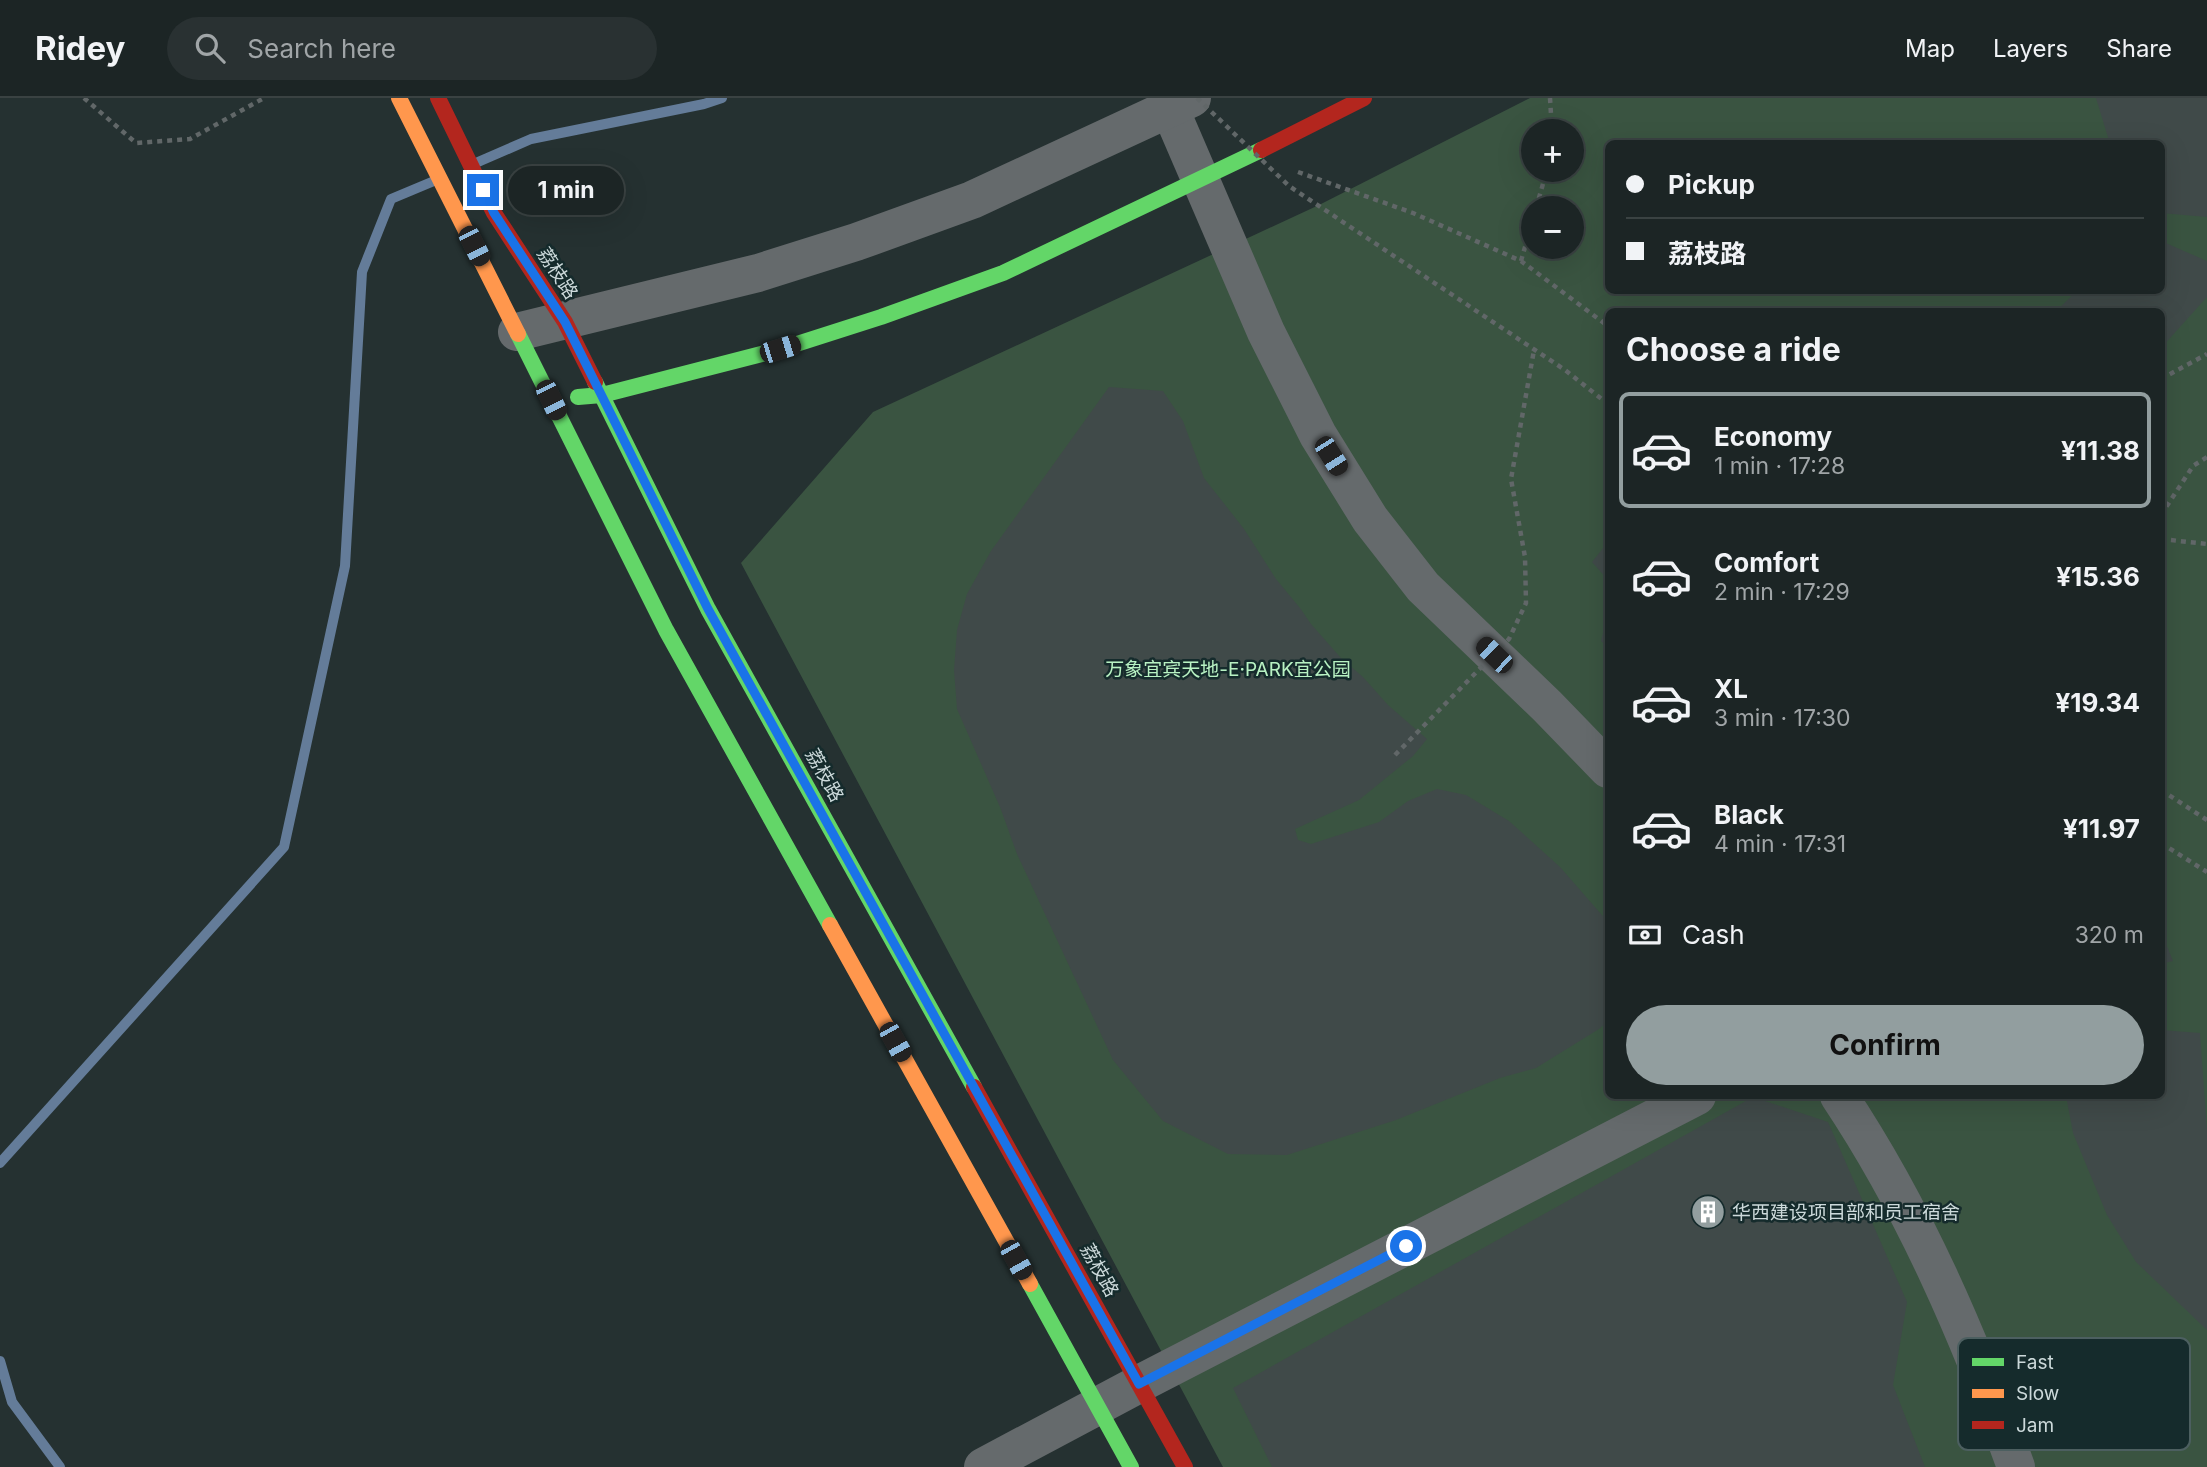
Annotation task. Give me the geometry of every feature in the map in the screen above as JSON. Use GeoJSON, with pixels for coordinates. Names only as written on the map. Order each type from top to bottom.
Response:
{"type":"FeatureCollection","features":[{"type":"Feature","properties":{"kind":"street"},"geometry":{"type":"LineString","coordinates":[[399,98],[666,630],[1131,1467]]}},
{"type":"Feature","properties":{"kind":"street","name":"荔枝路"},"geometry":{"type":"LineString","coordinates":[[438,98],[494,213],[565,322],[715,621],[1185,1467]]}},
{"type":"Feature","properties":{"kind":"street"},"geometry":{"type":"LineString","coordinates":[[551,400],[602,395],[780,349],[1003,274],[1199,181],[1364,98]]}},
{"type":"Feature","properties":{"kind":"street"},"geometry":{"type":"LineString","coordinates":[[517,332],[758,273],[856,242],[972,200],[1186,102],[1199,181],[1266,332],[1318,435],[1370,519],[1423,587],[1605,766]]}},
{"type":"Feature","properties":{"kind":"street"},"geometry":{"type":"LineString","coordinates":[[983,1467],[1691,1099]]}},
{"type":"Feature","properties":{"kind":"street"},"geometry":{"type":"LineString","coordinates":[[1841,1099],[1873,1147],[1935,1267],[1966,1338]]}},
{"type":"Feature","properties":{"kind":"street"},"geometry":{"type":"LineString","coordinates":[[2010,1450],[2016,1467]]}},
{"type":"Feature","properties":{"kind":"path"},"geometry":{"type":"LineString","coordinates":[[84,98],[136,143],[190,139],[264,98]]}},
{"type":"Feature","properties":{"kind":"path"},"geometry":{"type":"LineString","coordinates":[[1550,98],[1551,119]]}},
{"type":"Feature","properties":{"kind":"path"},"geometry":{"type":"LineString","coordinates":[[1186,102],[1289,187],[1565,370],[1605,402]]}},
{"type":"Feature","properties":{"kind":"path"},"geometry":{"type":"LineString","coordinates":[[1298,172],[1413,214],[1521,261],[1605,324]]}},
{"type":"Feature","properties":{"kind":"path"},"geometry":{"type":"LineString","coordinates":[[1395,755],[1509,639],[1526,603],[1525,557],[1511,479],[1534,350]]}},
{"type":"Feature","properties":{"kind":"path"},"geometry":{"type":"LineString","coordinates":[[2165,377],[2207,354]]}},
{"type":"Feature","properties":{"kind":"path"},"geometry":{"type":"LineString","coordinates":[[2165,509],[2193,466],[2207,457]]}},
{"type":"Feature","properties":{"kind":"path"},"geometry":{"type":"LineString","coordinates":[[2165,539],[2207,544]]}},
{"type":"Feature","properties":{"kind":"path"},"geometry":{"type":"LineString","coordinates":[[2165,793],[2207,820]]}},
{"type":"Feature","properties":{"kind":"path"},"geometry":{"type":"LineString","coordinates":[[2165,846],[2207,872]]}},
{"type":"Feature","properties":{"kind":"green space","name":"万象宜宾天地-E·PARK宜公园"},"geometry":{"type":"Polygon","coordinates":[[[1530,98],[2207,98],[2207,1467],[1223,1467],[741,563],[873,412],[1319,205],[1530,98]]]}},
{"type":"Feature","properties":{"kind":"building"},"geometry":{"type":"Polygon","coordinates":[[[2096,98],[2207,98],[2207,217],[2165,213],[2165,140],[2109,140],[2096,98]]]}},
{"type":"Feature","properties":{"kind":"building"},"geometry":{"type":"Polygon","coordinates":[[[2165,243],[2207,261],[2207,297],[2165,344],[2165,308],[2059,308],[2074,294],[2165,294],[2165,243]]]}},
{"type":"Feature","properties":{"kind":"building"},"geometry":{"type":"Polygon","coordinates":[[[1109,387],[1163,391],[1183,421],[1204,478],[1244,529],[1276,579],[1341,658],[1427,739],[1413,756],[1359,800],[1295,829],[1298,840],[1311,844],[1379,822],[1408,801],[1437,789],[1466,795],[1509,821],[1560,867],[1605,919],[1605,1024],[1536,1068],[1500,1078],[1396,1120],[1287,1155],[1228,1154],[1163,1121],[1113,1060],[1017,854],[1000,807],[957,709],[954,670],[957,630],[967,594],[991,551],[1109,387]]]}},
{"type":"Feature","properties":{"kind":"building"},"geometry":{"type":"Polygon","coordinates":[[[1605,546],[1605,577],[1592,562],[1605,546]]]}},
{"type":"Feature","properties":{"kind":"building"},"geometry":{"type":"Polygon","coordinates":[[[1605,625],[1605,644],[1601,641],[1605,625]]]}},
{"type":"Feature","properties":{"kind":"building"},"geometry":{"type":"Polygon","coordinates":[[[2165,941],[2173,961],[2165,963],[2165,941]]]}},
{"type":"Feature","properties":{"kind":"building"},"geometry":{"type":"Polygon","coordinates":[[[2165,1030],[2200,1033],[2207,1131],[2207,1330],[2136,1262],[2107,1215],[2073,1133],[2067,1099],[2165,1099],[2165,1030]]]}},
{"type":"Feature","properties":{"kind":"building","name":"华西建设项目部和员工宿舍"},"geometry":{"type":"Polygon","coordinates":[[[1749,1099],[1759,1099],[1828,1122],[1907,1302],[1893,1385],[1925,1467],[1272,1467],[1233,1388],[1749,1099]]]}},
{"type":"Feature","properties":{"kind":"waterway"},"geometry":{"type":"LineString","coordinates":[[478,162],[531,139],[722,98]]}},
{"type":"Feature","properties":{"kind":"waterway"},"geometry":{"type":"LineString","coordinates":[[0,1163],[284,847],[345,566],[362,272],[391,199],[434,181]]}},
{"type":"Feature","properties":{"kind":"waterway"},"geometry":{"type":"LineString","coordinates":[[0,1361],[12,1402],[60,1467]]}},
{"type":"Feature","properties":{"kind":"traffic: fast"},"geometry":{"type":"LineString","coordinates":[[578,397],[602,395],[781,349],[881,317],[1003,273],[1261,150]]}},
{"type":"Feature","properties":{"kind":"traffic: fast"},"geometry":{"type":"LineString","coordinates":[[518,334],[666,630],[830,925]]}},
{"type":"Feature","properties":{"kind":"traffic: fast"},"geometry":{"type":"LineString","coordinates":[[595,382],[708,609],[974,1087]]}},
{"type":"Feature","properties":{"kind":"traffic: fast"},"geometry":{"type":"LineString","coordinates":[[1030,1284],[1131,1467]]}},
{"type":"Feature","properties":{"kind":"traffic: slow"},"geometry":{"type":"LineString","coordinates":[[399,98],[518,334]]}},
{"type":"Feature","properties":{"kind":"traffic: slow"},"geometry":{"type":"LineString","coordinates":[[830,925],[1030,1284]]}},
{"type":"Feature","properties":{"kind":"traffic: jam"},"geometry":{"type":"LineString","coordinates":[[438,98],[494,213],[565,322],[595,382]]}},
{"type":"Feature","properties":{"kind":"traffic: jam"},"geometry":{"type":"LineString","coordinates":[[1261,150],[1364,98]]}},
{"type":"Feature","properties":{"kind":"traffic: jam"},"geometry":{"type":"LineString","coordinates":[[974,1087],[1185,1467]]}},
{"type":"Feature","properties":{"kind":"place","name":"华西建设项目部和员工宿舍"},"geometry":{"type":"Point","coordinates":[1708,1212]}},
{"type":"Feature","properties":{"kind":"route"},"geometry":{"type":"LineString","coordinates":[[483,190],[494,213],[565,322],[708,609],[1139,1384],[1406,1246]]}}]}
